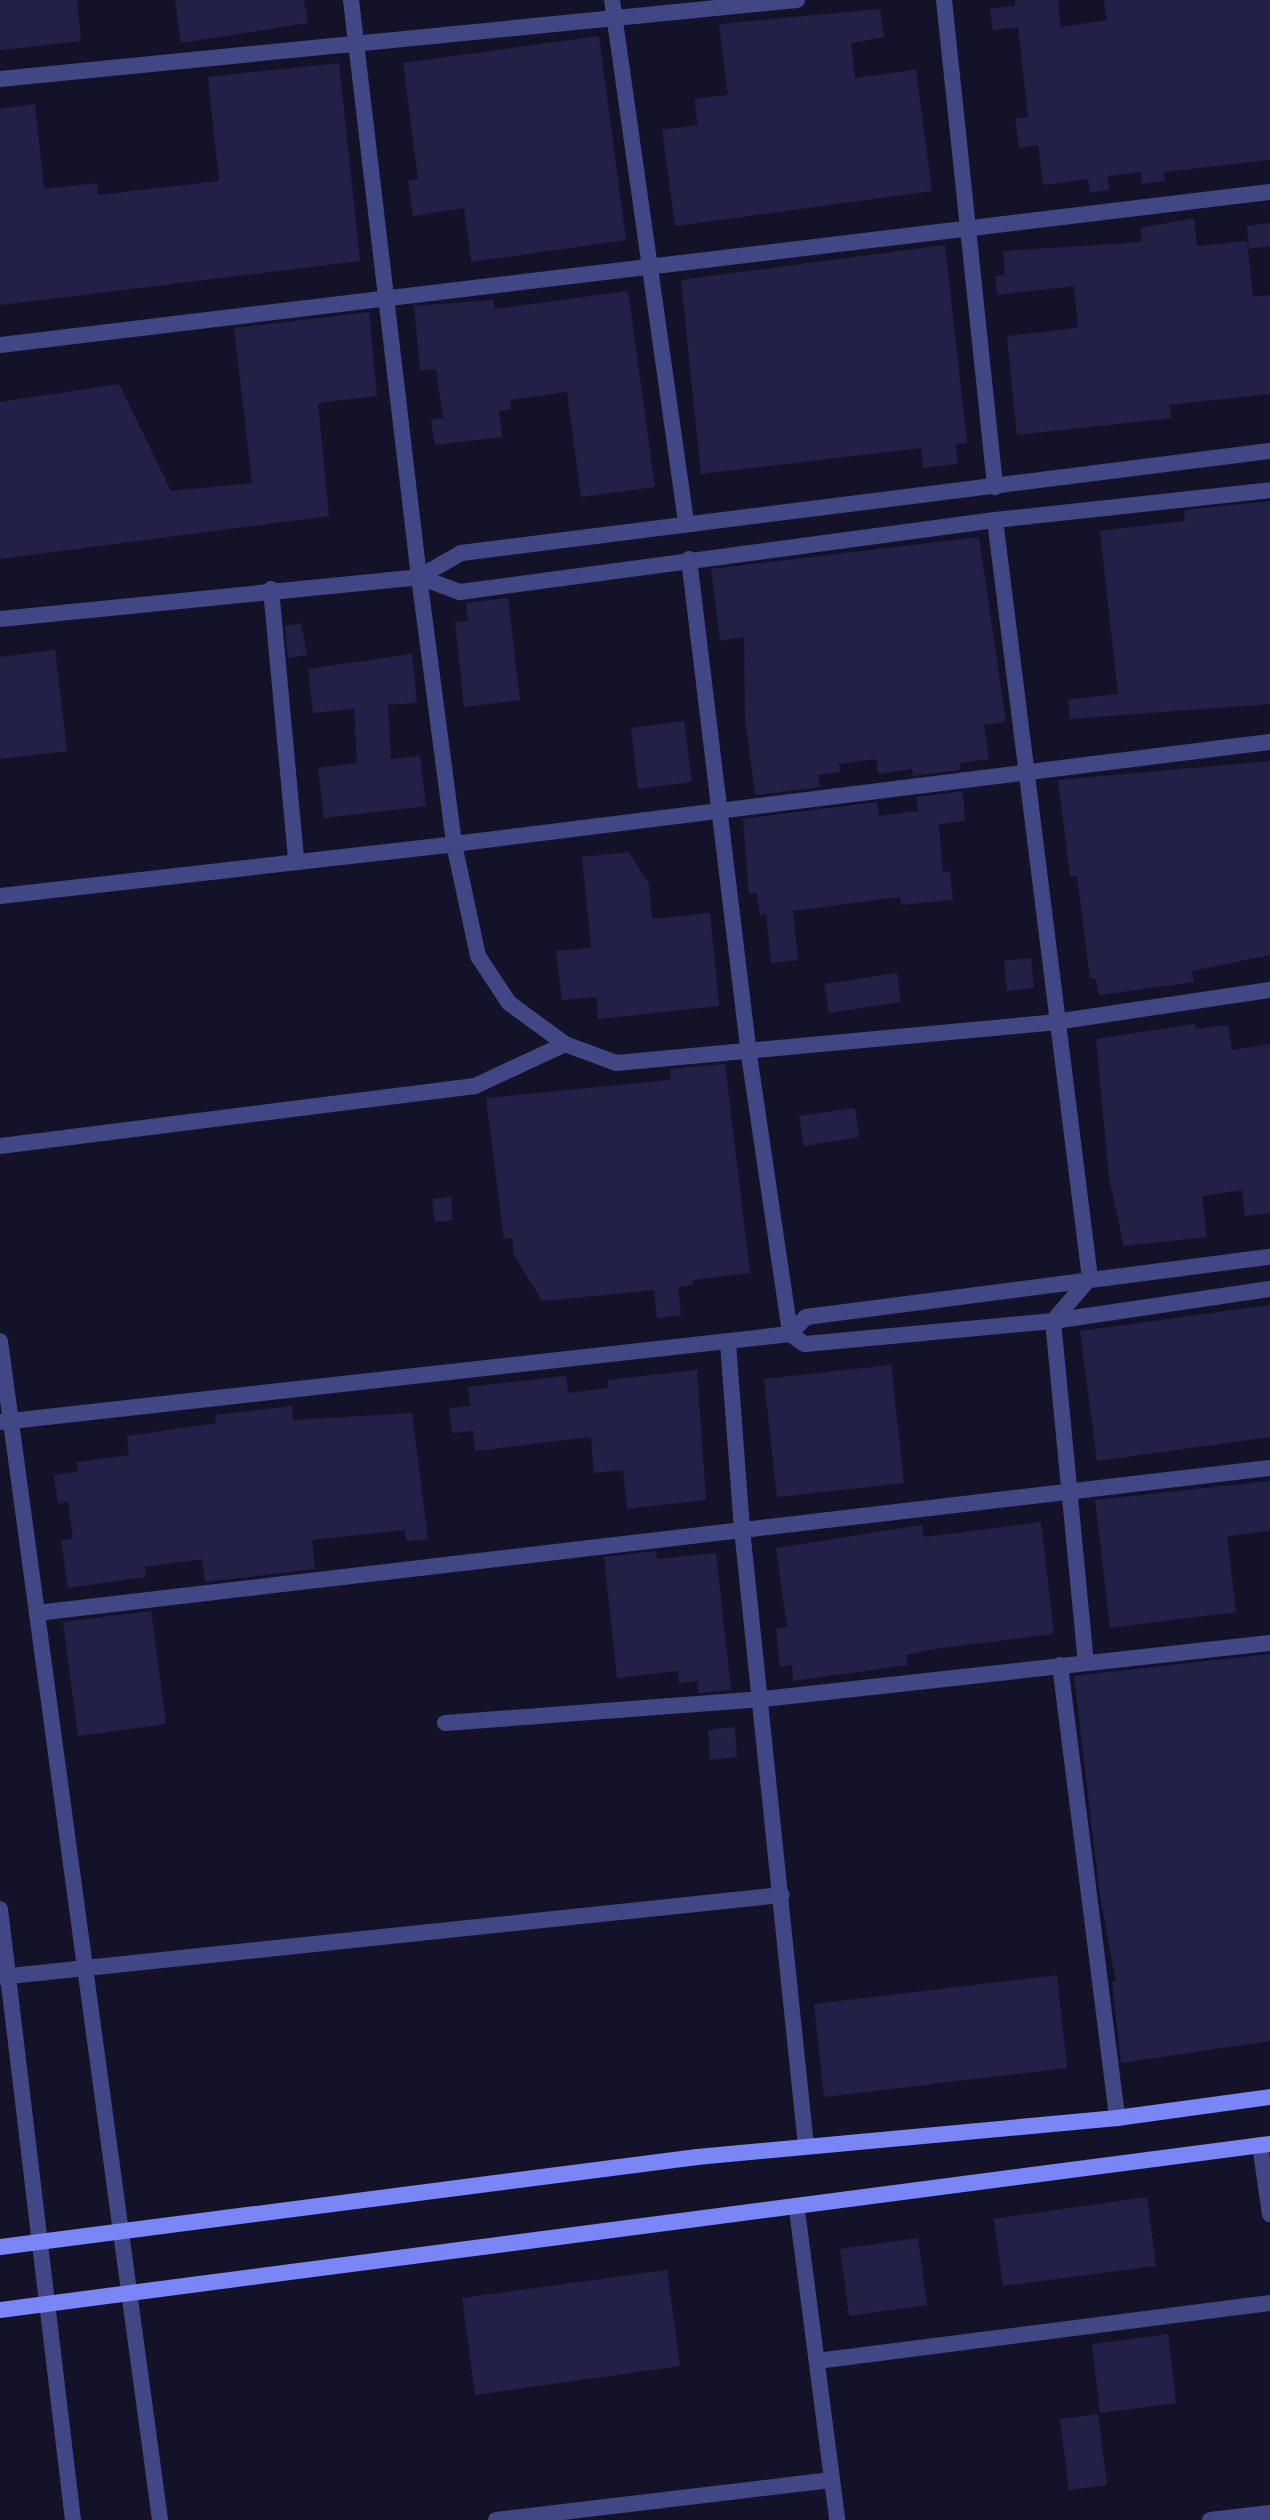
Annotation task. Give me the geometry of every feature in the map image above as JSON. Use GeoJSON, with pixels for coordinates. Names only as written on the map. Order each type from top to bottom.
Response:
{"type":"FeatureCollection","features":[{"type":"Feature","properties":{"kind":"main road"},"geometry":{"type":"LineString","coordinates":[[0,2247],[806,2146],[1117,2118],[1270,2097]]}},
{"type":"Feature","properties":{"kind":"main road"},"geometry":{"type":"LineString","coordinates":[[0,2310],[797,2210],[1265,2145]]}},
{"type":"Feature","properties":{"kind":"street"},"geometry":{"type":"LineString","coordinates":[[351,0],[383,296],[454,844],[478,956],[509,1003],[565,1044],[616,1063],[748,1048],[1055,1022],[1270,990]]}},
{"type":"Feature","properties":{"kind":"street"},"geometry":{"type":"LineString","coordinates":[[612,0],[686,522]]}},
{"type":"Feature","properties":{"kind":"street"},"geometry":{"type":"LineString","coordinates":[[0,79],[356,47],[797,0]]}},
{"type":"Feature","properties":{"kind":"street"},"geometry":{"type":"LineString","coordinates":[[944,0],[965,226],[995,487]]}},
{"type":"Feature","properties":{"kind":"street"},"geometry":{"type":"LineString","coordinates":[[0,345],[383,296],[648,270],[965,226],[1270,192]]}},
{"type":"Feature","properties":{"kind":"street"},"geometry":{"type":"LineString","coordinates":[[419,577],[461,553],[686,522],[995,487],[1270,451]]}},
{"type":"Feature","properties":{"kind":"street"},"geometry":{"type":"LineString","coordinates":[[0,619],[271,589],[419,577],[460,592],[995,520],[1270,490]]}},
{"type":"Feature","properties":{"kind":"street"},"geometry":{"type":"LineString","coordinates":[[995,520],[1029,774],[1055,1022],[1090,1278],[1053,1321],[1072,1488],[1086,1662]]}},
{"type":"Feature","properties":{"kind":"street"},"geometry":{"type":"LineString","coordinates":[[689,559],[722,807],[748,1048],[790,1334],[805,1344],[1053,1321],[1270,1289]]}},
{"type":"Feature","properties":{"kind":"street"},"geometry":{"type":"LineString","coordinates":[[271,589],[296,859]]}},
{"type":"Feature","properties":{"kind":"street"},"geometry":{"type":"LineString","coordinates":[[0,896],[296,859],[454,844],[722,807],[1029,774],[1270,742]]}},
{"type":"Feature","properties":{"kind":"street"},"geometry":{"type":"LineString","coordinates":[[0,1146],[475,1086],[565,1044]]}},
{"type":"Feature","properties":{"kind":"street"},"geometry":{"type":"LineString","coordinates":[[5,1421],[728,1343],[790,1334],[806,1317],[1270,1257]]}},
{"type":"Feature","properties":{"kind":"street"},"geometry":{"type":"LineString","coordinates":[[0,1341],[5,1421],[37,1613],[133,2294],[160,2520]]}},
{"type":"Feature","properties":{"kind":"street"},"geometry":{"type":"LineString","coordinates":[[728,1343],[742,1529],[763,1699],[806,2146]]}},
{"type":"Feature","properties":{"kind":"street"},"geometry":{"type":"LineString","coordinates":[[37,1613],[1072,1488],[1270,1468]]}},
{"type":"Feature","properties":{"kind":"street"},"geometry":{"type":"LineString","coordinates":[[445,1723],[763,1699],[1270,1643]]}},
{"type":"Feature","properties":{"kind":"street"},"geometry":{"type":"LineString","coordinates":[[1060,1665],[1117,2118]]}},
{"type":"Feature","properties":{"kind":"street"},"geometry":{"type":"LineString","coordinates":[[4,1976],[782,1895]]}},
{"type":"Feature","properties":{"kind":"street"},"geometry":{"type":"LineString","coordinates":[[0,1909],[4,1976],[73,2520]]}},
{"type":"Feature","properties":{"kind":"street"},"geometry":{"type":"LineString","coordinates":[[1265,2145],[1270,2214]]}},
{"type":"Feature","properties":{"kind":"street"},"geometry":{"type":"LineString","coordinates":[[797,2210],[837,2520]]}},
{"type":"Feature","properties":{"kind":"street"},"geometry":{"type":"LineString","coordinates":[[817,2361],[1270,2303]]}},
{"type":"Feature","properties":{"kind":"street"},"geometry":{"type":"LineString","coordinates":[[496,2520],[832,2480]]}},
{"type":"Feature","properties":{"kind":"street"},"geometry":{"type":"LineString","coordinates":[[1210,2520],[1270,2513]]}},
{"type":"Feature","properties":{"kind":"building"},"geometry":{"type":"Polygon","coordinates":[[[0,0],[77,0],[81,41],[0,50],[0,0]]]}},
{"type":"Feature","properties":{"kind":"building"},"geometry":{"type":"Polygon","coordinates":[[[175,0],[304,0],[308,23],[181,43],[175,0]]]}},
{"type":"Feature","properties":{"kind":"building"},"geometry":{"type":"Polygon","coordinates":[[[1015,0],[1058,0],[1061,27],[1107,20],[1104,0],[1270,0],[1270,160],[1164,172],[1165,181],[1142,184],[1141,172],[1108,176],[1109,190],[1090,193],[1088,179],[1043,185],[1038,145],[1019,148],[1015,119],[1028,117],[1018,27],[993,30],[990,9],[1015,6],[1015,0]]]}},
{"type":"Feature","properties":{"kind":"building"},"geometry":{"type":"Polygon","coordinates":[[[880,9],[884,37],[851,43],[855,78],[916,70],[932,191],[675,226],[662,130],[698,125],[694,99],[728,95],[719,24],[880,9]]]}},
{"type":"Feature","properties":{"kind":"building"},"geometry":{"type":"Polygon","coordinates":[[[599,36],[626,240],[471,262],[464,208],[413,216],[408,180],[418,179],[403,63],[599,36]]]}},
{"type":"Feature","properties":{"kind":"building"},"geometry":{"type":"Polygon","coordinates":[[[339,63],[360,261],[0,305],[0,109],[35,104],[44,189],[97,183],[98,195],[219,181],[208,77],[339,63]]]}},
{"type":"Feature","properties":{"kind":"building"},"geometry":{"type":"Polygon","coordinates":[[[1194,218],[1197,246],[1247,241],[1253,297],[1270,295],[1270,394],[1169,405],[1171,418],[1017,435],[1007,336],[1078,328],[1074,286],[997,295],[995,276],[1005,275],[1003,251],[1142,242],[1141,228],[1194,218]]]}},
{"type":"Feature","properties":{"kind":"building"},"geometry":{"type":"Polygon","coordinates":[[[1270,223],[1270,246],[1249,249],[1247,226],[1270,223]]]}},
{"type":"Feature","properties":{"kind":"building"},"geometry":{"type":"Polygon","coordinates":[[[945,245],[967,443],[956,444],[957,464],[923,468],[921,448],[701,474],[681,280],[945,245]]]}},
{"type":"Feature","properties":{"kind":"building"},"geometry":{"type":"Polygon","coordinates":[[[628,291],[655,487],[581,497],[567,392],[510,400],[511,409],[499,411],[502,437],[435,445],[431,420],[443,418],[436,369],[420,370],[414,306],[494,300],[495,309],[628,291]]]}},
{"type":"Feature","properties":{"kind":"building"},"geometry":{"type":"Polygon","coordinates":[[[369,312],[377,396],[318,403],[329,516],[0,559],[0,402],[119,384],[171,491],[252,483],[234,328],[369,312]]]}},
{"type":"Feature","properties":{"kind":"building"},"geometry":{"type":"Polygon","coordinates":[[[1270,501],[1270,704],[1070,719],[1068,700],[1118,694],[1100,531],[1185,521],[1184,510],[1270,501]]]}},
{"type":"Feature","properties":{"kind":"building"},"geometry":{"type":"Polygon","coordinates":[[[979,537],[1006,722],[984,725],[989,759],[960,763],[960,770],[913,776],[912,769],[878,774],[876,759],[839,764],[840,772],[818,775],[820,787],[755,795],[745,719],[744,637],[720,641],[711,569],[979,537]]]}},
{"type":"Feature","properties":{"kind":"building"},"geometry":{"type":"Polygon","coordinates":[[[508,598],[520,700],[464,707],[455,622],[468,621],[466,603],[508,598]]]}},
{"type":"Feature","properties":{"kind":"building"},"geometry":{"type":"Polygon","coordinates":[[[301,623],[307,655],[288,658],[285,626],[301,623]]]}},
{"type":"Feature","properties":{"kind":"building"},"geometry":{"type":"Polygon","coordinates":[[[55,650],[67,751],[0,759],[0,657],[55,650]]]}},
{"type":"Feature","properties":{"kind":"building"},"geometry":{"type":"Polygon","coordinates":[[[412,654],[417,703],[388,705],[391,759],[420,756],[426,806],[324,818],[318,768],[357,763],[354,709],[313,713],[308,669],[412,654]]]}},
{"type":"Feature","properties":{"kind":"building"},"geometry":{"type":"Polygon","coordinates":[[[684,721],[692,782],[638,789],[631,728],[684,721]]]}},
{"type":"Feature","properties":{"kind":"building"},"geometry":{"type":"Polygon","coordinates":[[[1270,761],[1270,955],[1192,971],[1194,982],[1099,995],[1096,979],[1090,978],[1077,876],[1070,876],[1058,780],[1270,761]]]}},
{"type":"Feature","properties":{"kind":"building"},"geometry":{"type":"Polygon","coordinates":[[[963,791],[965,821],[939,824],[943,872],[950,871],[953,900],[901,905],[900,897],[793,911],[798,960],[771,963],[766,914],[760,915],[757,893],[749,894],[743,819],[877,802],[879,816],[918,811],[916,797],[963,791]]]}},
{"type":"Feature","properties":{"kind":"building"},"geometry":{"type":"Polygon","coordinates":[[[629,852],[649,884],[652,919],[710,913],[719,1006],[598,1019],[596,997],[562,1000],[556,951],[591,948],[582,857],[629,852]]]}},
{"type":"Feature","properties":{"kind":"building"},"geometry":{"type":"Polygon","coordinates":[[[1031,958],[1034,988],[1007,991],[1004,961],[1031,958]]]}},
{"type":"Feature","properties":{"kind":"building"},"geometry":{"type":"Polygon","coordinates":[[[897,973],[901,1002],[829,1013],[824,984],[897,973]]]}},
{"type":"Feature","properties":{"kind":"building"},"geometry":{"type":"Polygon","coordinates":[[[1195,1024],[1195,1029],[1228,1025],[1232,1050],[1270,1044],[1270,1213],[1245,1216],[1242,1190],[1202,1196],[1207,1237],[1124,1246],[1109,1178],[1096,1039],[1195,1024]]]}},
{"type":"Feature","properties":{"kind":"building"},"geometry":{"type":"Polygon","coordinates":[[[725,1064],[750,1273],[693,1280],[693,1285],[678,1287],[681,1315],[657,1318],[654,1290],[542,1301],[514,1255],[512,1238],[504,1239],[486,1098],[671,1080],[670,1069],[725,1064]]]}},
{"type":"Feature","properties":{"kind":"building"},"geometry":{"type":"Polygon","coordinates":[[[855,1108],[859,1137],[804,1146],[799,1116],[855,1108]]]}},
{"type":"Feature","properties":{"kind":"building"},"geometry":{"type":"Polygon","coordinates":[[[451,1197],[453,1220],[435,1222],[432,1199],[451,1197]]]}},
{"type":"Feature","properties":{"kind":"building"},"geometry":{"type":"Polygon","coordinates":[[[1270,1305],[1270,1437],[1097,1461],[1080,1331],[1270,1305]]]}},
{"type":"Feature","properties":{"kind":"building"},"geometry":{"type":"Polygon","coordinates":[[[891,1365],[904,1483],[777,1497],[764,1379],[891,1365]]]}},
{"type":"Feature","properties":{"kind":"building"},"geometry":{"type":"Polygon","coordinates":[[[697,1370],[706,1500],[627,1509],[623,1470],[594,1473],[591,1437],[475,1451],[473,1431],[452,1433],[449,1408],[470,1406],[468,1387],[566,1376],[568,1393],[608,1388],[608,1380],[697,1370]]]}},
{"type":"Feature","properties":{"kind":"building"},"geometry":{"type":"Polygon","coordinates":[[[292,1406],[293,1420],[412,1413],[428,1539],[407,1541],[405,1530],[312,1540],[315,1569],[205,1582],[202,1559],[145,1567],[146,1577],[68,1588],[61,1540],[73,1539],[68,1502],[58,1504],[54,1475],[78,1472],[77,1462],[129,1455],[127,1436],[216,1423],[215,1415],[292,1406]]]}},
{"type":"Feature","properties":{"kind":"building"},"geometry":{"type":"Polygon","coordinates":[[[1270,1481],[1270,1531],[1227,1536],[1236,1612],[1110,1628],[1095,1500],[1270,1481]]]}},
{"type":"Feature","properties":{"kind":"building"},"geometry":{"type":"Polygon","coordinates":[[[1041,1522],[1054,1634],[934,1649],[906,1655],[908,1665],[793,1681],[792,1665],[780,1667],[776,1628],[787,1627],[776,1548],[922,1525],[924,1537],[1041,1522]]]}},
{"type":"Feature","properties":{"kind":"building"},"geometry":{"type":"Polygon","coordinates":[[[656,1551],[657,1559],[716,1553],[731,1690],[698,1693],[698,1681],[679,1683],[678,1671],[617,1678],[604,1557],[656,1551]]]}},
{"type":"Feature","properties":{"kind":"building"},"geometry":{"type":"Polygon","coordinates":[[[151,1611],[166,1724],[78,1736],[63,1622],[151,1611]]]}},
{"type":"Feature","properties":{"kind":"building"},"geometry":{"type":"Polygon","coordinates":[[[1270,1654],[1270,2041],[1121,2063],[1112,1982],[1116,1982],[1100,1896],[1074,1676],[1270,1654]]]}},
{"type":"Feature","properties":{"kind":"building"},"geometry":{"type":"Polygon","coordinates":[[[735,1727],[737,1757],[710,1760],[708,1730],[735,1727]]]}},
{"type":"Feature","properties":{"kind":"building"},"geometry":{"type":"Polygon","coordinates":[[[1057,1975],[1067,2068],[824,2097],[814,2004],[1057,1975]]]}},
{"type":"Feature","properties":{"kind":"building"},"geometry":{"type":"Polygon","coordinates":[[[1147,2197],[1156,2266],[1003,2286],[994,2219],[1147,2197]]]}},
{"type":"Feature","properties":{"kind":"building"},"geometry":{"type":"Polygon","coordinates":[[[918,2238],[927,2305],[849,2316],[840,2249],[918,2238]]]}},
{"type":"Feature","properties":{"kind":"building"},"geometry":{"type":"Polygon","coordinates":[[[667,2270],[680,2366],[475,2395],[462,2298],[667,2270]]]}},
{"type":"Feature","properties":{"kind":"building"},"geometry":{"type":"Polygon","coordinates":[[[1168,2334],[1176,2403],[1100,2413],[1092,2344],[1168,2334]]]}},
{"type":"Feature","properties":{"kind":"building"},"geometry":{"type":"Polygon","coordinates":[[[1098,2414],[1107,2485],[1069,2490],[1060,2419],[1098,2414]]]}}]}
